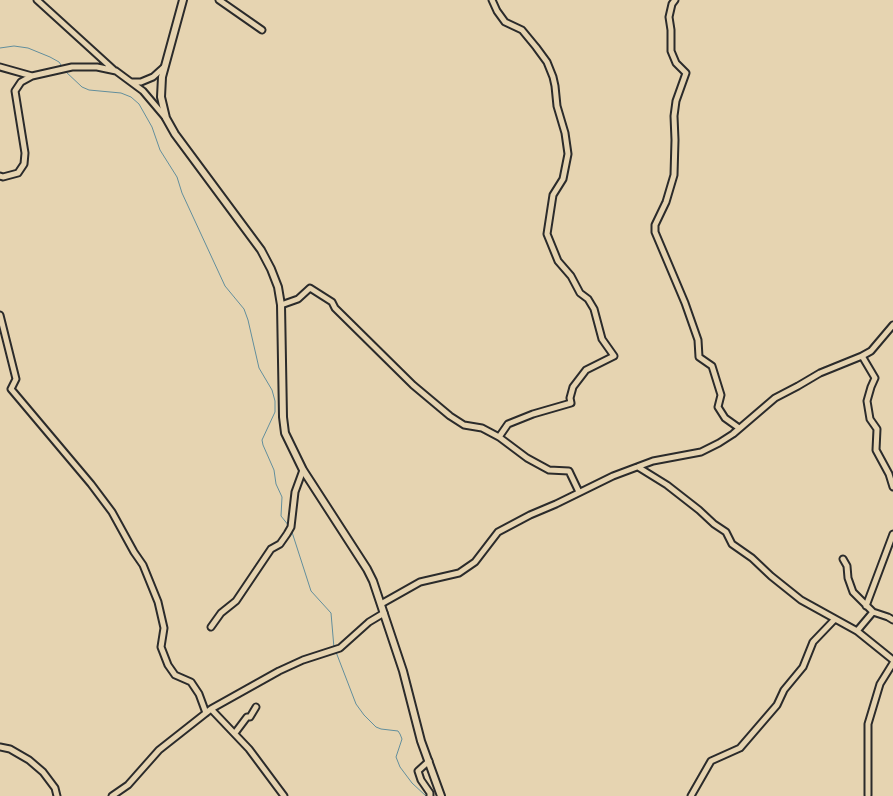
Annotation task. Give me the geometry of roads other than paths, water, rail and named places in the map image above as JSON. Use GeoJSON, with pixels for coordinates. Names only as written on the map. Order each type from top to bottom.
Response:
{"type":"FeatureCollection","features":[{"type":"Feature","properties":{"kind":"main road"},"geometry":{"type":"LineString","coordinates":[[183,0],[163,68],[161,97],[166,118],[175,134],[264,255],[275,278],[281,305],[283,426],[302,470],[367,569],[384,613],[441,796]]}},
{"type":"Feature","properties":{"kind":"street"},"geometry":{"type":"LineString","coordinates":[[37,0],[124,79],[143,91],[166,118]]}},
{"type":"Feature","properties":{"kind":"street"},"geometry":{"type":"LineString","coordinates":[[220,0],[262,30]]}},
{"type":"Feature","properties":{"kind":"street"},"geometry":{"type":"LineString","coordinates":[[492,0],[505,22],[522,30],[548,62],[556,86],[557,106],[565,133],[568,154],[563,179],[554,195],[547,234],[558,261],[571,276],[580,293],[588,299],[594,309],[602,340],[614,356],[586,370],[573,387],[570,398],[571,403],[533,414],[508,424],[499,437]]}},
{"type":"Feature","properties":{"kind":"street"},"geometry":{"type":"LineString","coordinates":[[674,0],[669,17],[671,51],[676,63],[686,73],[676,101],[674,116],[674,175],[666,202],[654,225],[655,232],[685,303],[698,340],[699,357],[712,366],[721,395],[718,407],[726,418],[739,428]]}},
{"type":"Feature","properties":{"kind":"street"},"geometry":{"type":"LineString","coordinates":[[0,67],[32,76]]}},
{"type":"Feature","properties":{"kind":"street"},"geometry":{"type":"LineString","coordinates":[[0,176],[18,173],[24,164],[25,153],[15,91],[21,82],[32,76],[72,67],[97,67],[116,71]]}},
{"type":"Feature","properties":{"kind":"street"},"geometry":{"type":"LineString","coordinates":[[124,79],[132,82],[141,82],[153,77],[163,68]]}},
{"type":"Feature","properties":{"kind":"street"},"geometry":{"type":"LineString","coordinates":[[281,305],[298,299],[310,288],[332,302],[335,308],[413,385],[450,416],[464,425],[482,428],[499,437],[526,458],[549,470],[569,471],[579,492]]}},
{"type":"Feature","properties":{"kind":"street"},"geometry":{"type":"LineString","coordinates":[[0,315],[16,379],[11,389],[91,484],[112,512],[143,565],[158,602],[164,628],[161,647],[168,665],[175,675],[191,682],[209,711],[235,732],[284,796]]}},
{"type":"Feature","properties":{"kind":"street"},"geometry":{"type":"LineString","coordinates":[[381,604],[420,582],[459,573],[475,562],[498,532],[579,492],[652,461],[702,452],[739,428],[775,398],[820,373],[871,351],[893,325]]}},
{"type":"Feature","properties":{"kind":"street"},"geometry":{"type":"LineString","coordinates":[[862,356],[875,378],[867,401],[870,419],[877,429],[876,450],[893,487]]}},
{"type":"Feature","properties":{"kind":"street"},"geometry":{"type":"LineString","coordinates":[[638,467],[667,485],[726,532],[732,544],[752,558],[801,600],[856,630],[893,662],[880,684],[868,724],[868,795]]}},
{"type":"Feature","properties":{"kind":"street"},"geometry":{"type":"LineString","coordinates":[[211,627],[221,613],[236,601],[271,549],[280,544],[287,534],[290,527],[295,492],[302,470]]}},
{"type":"Feature","properties":{"kind":"street"},"geometry":{"type":"LineString","coordinates":[[866,606],[893,534]]}},
{"type":"Feature","properties":{"kind":"street"},"geometry":{"type":"LineString","coordinates":[[843,559],[848,566],[848,578],[853,592],[873,612],[893,620]]}},
{"type":"Feature","properties":{"kind":"street"},"geometry":{"type":"LineString","coordinates":[[856,630],[873,612]]}},
{"type":"Feature","properties":{"kind":"street"},"geometry":{"type":"LineString","coordinates":[[112,796],[128,785],[159,750],[209,711],[279,671],[340,648],[369,622],[384,613]]}},
{"type":"Feature","properties":{"kind":"street"},"geometry":{"type":"LineString","coordinates":[[691,796],[711,761],[740,748],[777,705],[784,690],[803,666],[813,642],[835,619]]}},
{"type":"Feature","properties":{"kind":"street"},"geometry":{"type":"LineString","coordinates":[[235,732],[247,717],[250,717],[256,707]]}},
{"type":"Feature","properties":{"kind":"street"},"geometry":{"type":"LineString","coordinates":[[0,748],[10,750],[29,760],[44,772],[55,788],[57,796]]}},
{"type":"Feature","properties":{"kind":"street"},"geometry":{"type":"LineString","coordinates":[[429,761],[418,771],[430,796]]}},
{"type":"Feature","properties":{"kind":"waterway"},"geometry":{"type":"LineString","coordinates":[[0,48],[14,46],[28,48],[59,62],[63,68]]}},
{"type":"Feature","properties":{"kind":"waterway"},"geometry":{"type":"LineString","coordinates":[[65,71],[82,87],[89,90],[121,93],[131,97],[139,104],[152,127],[160,150],[177,177],[182,193],[225,286],[244,309],[259,368],[272,390],[275,401],[275,412],[262,440],[282,497],[281,516],[289,526]]}},
{"type":"Feature","properties":{"kind":"waterway"},"geometry":{"type":"LineString","coordinates":[[291,529],[311,591],[331,613],[334,648]]}},
{"type":"Feature","properties":{"kind":"waterway"},"geometry":{"type":"LineString","coordinates":[[336,652],[356,704],[364,715],[376,727],[398,731],[400,734],[402,739],[396,757],[400,767],[412,783],[426,796]]}}]}
